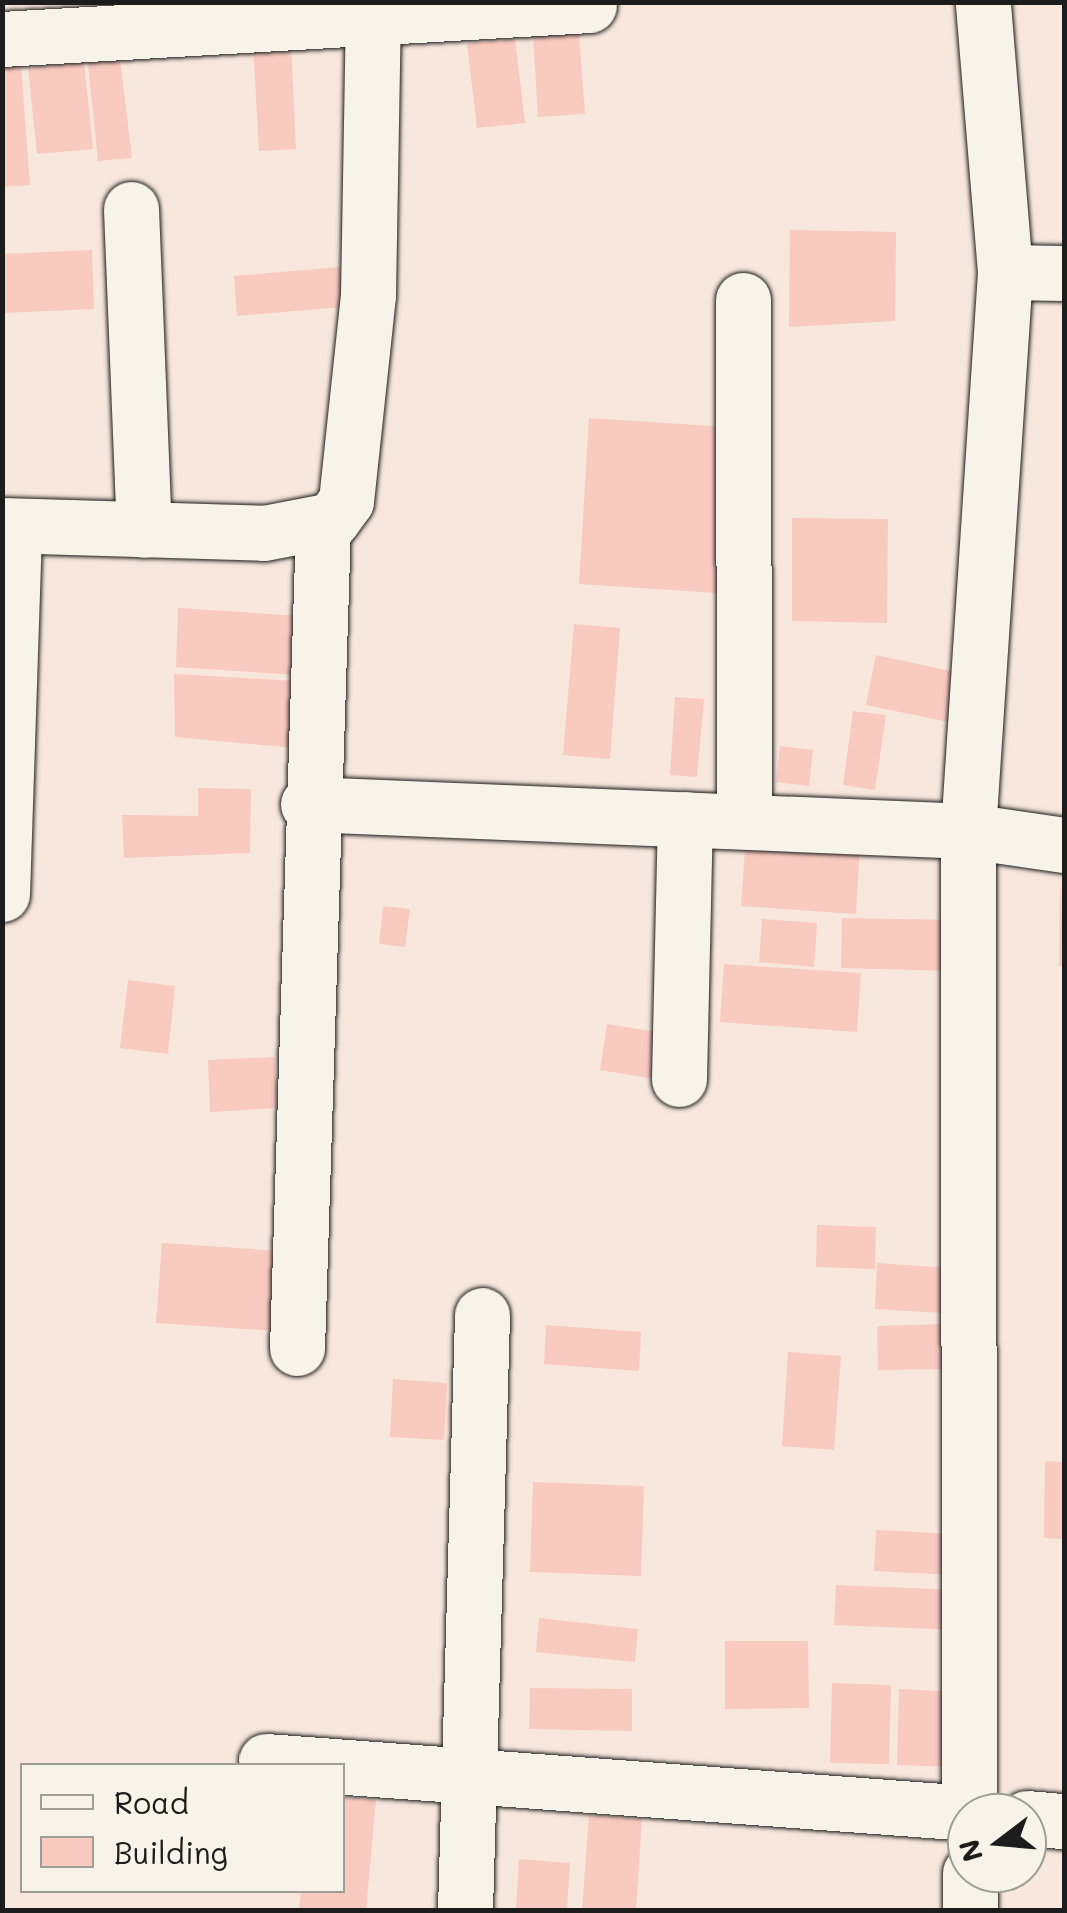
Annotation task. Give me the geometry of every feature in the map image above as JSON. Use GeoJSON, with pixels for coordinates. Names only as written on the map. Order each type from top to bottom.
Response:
{"type":"FeatureCollection","features":[{"type":"Feature","properties":{"kind":"street"},"geometry":{"type":"LineString","coordinates":[[970,1793],[968,831],[1005,272],[982,2]]}},
{"type":"Feature","properties":{"kind":"street"},"geometry":{"type":"LineString","coordinates":[[2,39],[589,5]]}},
{"type":"Feature","properties":{"kind":"street"},"geometry":{"type":"LineString","coordinates":[[296,1348],[308,804],[323,526],[346,501],[368,295],[373,19]]}},
{"type":"Feature","properties":{"kind":"street"},"geometry":{"type":"LineString","coordinates":[[130,209],[144,530]]}},
{"type":"Feature","properties":{"kind":"street"},"geometry":{"type":"LineString","coordinates":[[1005,272],[1064,273]]}},
{"type":"Feature","properties":{"kind":"street"},"geometry":{"type":"LineString","coordinates":[[742,300],[744,821]]}},
{"type":"Feature","properties":{"kind":"street"},"geometry":{"type":"LineString","coordinates":[[2,894],[8,526],[144,530],[323,526]]}},
{"type":"Feature","properties":{"kind":"street"},"geometry":{"type":"LineString","coordinates":[[308,804],[968,831],[1064,845]]}},
{"type":"Feature","properties":{"kind":"street"},"geometry":{"type":"LineString","coordinates":[[679,1079],[686,819]]}},
{"type":"Feature","properties":{"kind":"street"},"geometry":{"type":"LineString","coordinates":[[465,1910],[464,1772],[482,1316]]}},
{"type":"Feature","properties":{"kind":"street"},"geometry":{"type":"LineString","coordinates":[[266,1761],[302,1763]]}},
{"type":"Feature","properties":{"kind":"street"},"geometry":{"type":"LineString","coordinates":[[345,1765],[947,1811]]}},
{"type":"Feature","properties":{"kind":"building"},"geometry":{"type":"Polygon","coordinates":[[[579,33],[585,114],[538,117],[533,35],[579,33]]]}},
{"type":"Feature","properties":{"kind":"building"},"geometry":{"type":"Polygon","coordinates":[[[515,39],[525,123],[477,128],[467,44],[515,39]]]}},
{"type":"Feature","properties":{"kind":"building"},"geometry":{"type":"Polygon","coordinates":[[[291,42],[296,149],[259,151],[253,43],[291,42]]]}},
{"type":"Feature","properties":{"kind":"building"},"geometry":{"type":"Polygon","coordinates":[[[119,50],[132,158],[98,161],[87,54],[119,50]]]}},
{"type":"Feature","properties":{"kind":"building"},"geometry":{"type":"Polygon","coordinates":[[[84,62],[93,149],[37,154],[28,68],[84,62]]]}},
{"type":"Feature","properties":{"kind":"building"},"geometry":{"type":"Polygon","coordinates":[[[21,65],[30,185],[2,187],[2,66],[21,65]]]}},
{"type":"Feature","properties":{"kind":"building"},"geometry":{"type":"Polygon","coordinates":[[[790,230],[896,232],[895,321],[789,327],[790,230]]]}},
{"type":"Feature","properties":{"kind":"building"},"geometry":{"type":"Polygon","coordinates":[[[92,250],[94,309],[2,313],[2,254],[92,250]]]}},
{"type":"Feature","properties":{"kind":"building"},"geometry":{"type":"Polygon","coordinates":[[[340,267],[343,307],[237,316],[234,276],[340,267]]]}},
{"type":"Feature","properties":{"kind":"building"},"geometry":{"type":"Polygon","coordinates":[[[589,418],[727,427],[717,593],[579,584],[589,418]]]}},
{"type":"Feature","properties":{"kind":"building"},"geometry":{"type":"Polygon","coordinates":[[[792,518],[888,519],[887,623],[792,621],[792,518]]]}},
{"type":"Feature","properties":{"kind":"building"},"geometry":{"type":"Polygon","coordinates":[[[178,608],[301,616],[297,675],[176,667],[178,608]]]}},
{"type":"Feature","properties":{"kind":"building"},"geometry":{"type":"Polygon","coordinates":[[[574,624],[620,628],[610,759],[563,755],[574,624]]]}},
{"type":"Feature","properties":{"kind":"building"},"geometry":{"type":"Polygon","coordinates":[[[876,655],[973,676],[963,725],[866,705],[876,655]]]}},
{"type":"Feature","properties":{"kind":"building"},"geometry":{"type":"Polygon","coordinates":[[[174,674],[296,681],[293,748],[175,737],[174,674]]]}},
{"type":"Feature","properties":{"kind":"building"},"geometry":{"type":"Polygon","coordinates":[[[675,697],[704,699],[697,777],[670,775],[675,697]]]}},
{"type":"Feature","properties":{"kind":"building"},"geometry":{"type":"Polygon","coordinates":[[[853,711],[886,715],[875,790],[843,785],[853,711]]]}},
{"type":"Feature","properties":{"kind":"building"},"geometry":{"type":"Polygon","coordinates":[[[780,746],[813,750],[809,786],[776,782],[780,746]]]}},
{"type":"Feature","properties":{"kind":"building"},"geometry":{"type":"Polygon","coordinates":[[[198,788],[251,789],[250,853],[124,858],[122,815],[198,816],[198,788]]]}},
{"type":"Feature","properties":{"kind":"building"},"geometry":{"type":"Polygon","coordinates":[[[746,835],[860,844],[856,914],[741,906],[746,835]]]}},
{"type":"Feature","properties":{"kind":"building"},"geometry":{"type":"Polygon","coordinates":[[[1060,875],[1064,966],[1059,966],[1060,875]]]}},
{"type":"Feature","properties":{"kind":"building"},"geometry":{"type":"Polygon","coordinates":[[[383,906],[410,909],[405,947],[379,944],[383,906]]]}},
{"type":"Feature","properties":{"kind":"building"},"geometry":{"type":"Polygon","coordinates":[[[842,918],[955,920],[954,971],[841,968],[842,918]]]}},
{"type":"Feature","properties":{"kind":"building"},"geometry":{"type":"Polygon","coordinates":[[[762,919],[817,923],[814,967],[759,962],[762,919]]]}},
{"type":"Feature","properties":{"kind":"building"},"geometry":{"type":"Polygon","coordinates":[[[724,964],[861,973],[857,1032],[720,1022],[724,964]]]}},
{"type":"Feature","properties":{"kind":"building"},"geometry":{"type":"Polygon","coordinates":[[[128,980],[175,986],[168,1054],[120,1048],[128,980]]]}},
{"type":"Feature","properties":{"kind":"building"},"geometry":{"type":"Polygon","coordinates":[[[607,1024],[669,1034],[661,1080],[600,1070],[607,1024]]]}},
{"type":"Feature","properties":{"kind":"building"},"geometry":{"type":"Polygon","coordinates":[[[275,1057],[277,1108],[210,1112],[208,1060],[275,1057]]]}},
{"type":"Feature","properties":{"kind":"building"},"geometry":{"type":"Polygon","coordinates":[[[817,1225],[876,1227],[875,1269],[816,1267],[817,1225]]]}},
{"type":"Feature","properties":{"kind":"building"},"geometry":{"type":"Polygon","coordinates":[[[162,1243],[280,1251],[275,1331],[156,1323],[162,1243]]]}},
{"type":"Feature","properties":{"kind":"building"},"geometry":{"type":"Polygon","coordinates":[[[877,1263],[965,1269],[961,1314],[875,1309],[877,1263]]]}},
{"type":"Feature","properties":{"kind":"building"},"geometry":{"type":"Polygon","coordinates":[[[943,1324],[944,1369],[878,1370],[877,1326],[943,1324]]]}},
{"type":"Feature","properties":{"kind":"building"},"geometry":{"type":"Polygon","coordinates":[[[546,1325],[641,1332],[639,1371],[544,1364],[546,1325]]]}},
{"type":"Feature","properties":{"kind":"building"},"geometry":{"type":"Polygon","coordinates":[[[788,1352],[841,1356],[834,1450],[782,1446],[788,1352]]]}},
{"type":"Feature","properties":{"kind":"building"},"geometry":{"type":"Polygon","coordinates":[[[393,1379],[447,1383],[444,1440],[390,1437],[393,1379]]]}},
{"type":"Feature","properties":{"kind":"building"},"geometry":{"type":"Polygon","coordinates":[[[1045,1461],[1064,1462],[1064,1539],[1044,1538],[1045,1461]]]}},
{"type":"Feature","properties":{"kind":"building"},"geometry":{"type":"Polygon","coordinates":[[[533,1482],[644,1486],[641,1576],[530,1572],[533,1482]]]}},
{"type":"Feature","properties":{"kind":"building"},"geometry":{"type":"Polygon","coordinates":[[[876,1530],[955,1534],[953,1575],[874,1571],[876,1530]]]}},
{"type":"Feature","properties":{"kind":"building"},"geometry":{"type":"Polygon","coordinates":[[[836,1585],[960,1590],[958,1630],[834,1625],[836,1585]]]}},
{"type":"Feature","properties":{"kind":"building"},"geometry":{"type":"Polygon","coordinates":[[[539,1618],[638,1629],[635,1662],[536,1652],[539,1618]]]}},
{"type":"Feature","properties":{"kind":"building"},"geometry":{"type":"Polygon","coordinates":[[[725,1641],[808,1641],[809,1708],[725,1709],[725,1641]]]}},
{"type":"Feature","properties":{"kind":"building"},"geometry":{"type":"Polygon","coordinates":[[[832,1683],[891,1685],[889,1764],[830,1763],[832,1683]]]}},
{"type":"Feature","properties":{"kind":"building"},"geometry":{"type":"Polygon","coordinates":[[[530,1688],[632,1689],[632,1731],[529,1729],[530,1688]]]}},
{"type":"Feature","properties":{"kind":"building"},"geometry":{"type":"Polygon","coordinates":[[[899,1689],[958,1692],[955,1767],[897,1765],[899,1689]]]}},
{"type":"Feature","properties":{"kind":"building"},"geometry":{"type":"Polygon","coordinates":[[[345,1797],[376,1800],[366,1910],[299,1910],[301,1893],[345,1893],[345,1797]]]}},
{"type":"Feature","properties":{"kind":"building"},"geometry":{"type":"Polygon","coordinates":[[[589,1815],[642,1819],[636,1910],[582,1910],[589,1815]]]}},
{"type":"Feature","properties":{"kind":"building"},"geometry":{"type":"Polygon","coordinates":[[[519,1859],[570,1863],[567,1910],[516,1910],[519,1859]]]}}]}
